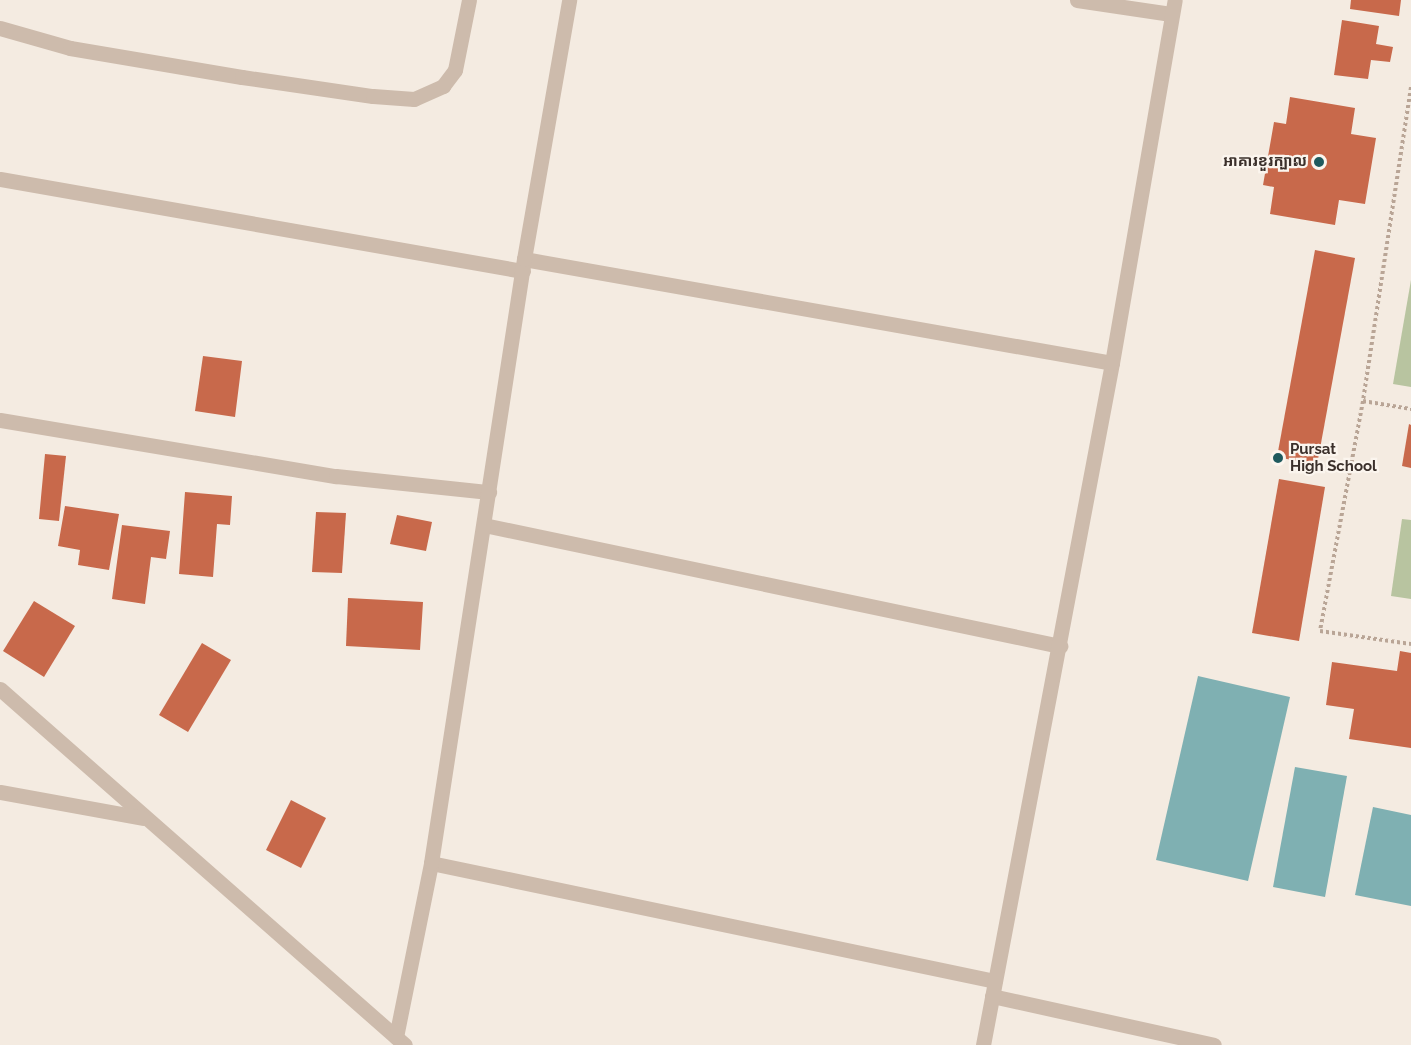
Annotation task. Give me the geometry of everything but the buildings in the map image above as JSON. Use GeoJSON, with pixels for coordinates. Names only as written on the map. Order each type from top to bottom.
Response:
{"type":"FeatureCollection","features":[{"type":"Feature","properties":{"kind":"street"},"geometry":{"type":"LineString","coordinates":[[0,28],[70,48],[253,79],[373,96],[414,99],[428,95],[443,86],[455,70],[469,0]]}},
{"type":"Feature","properties":{"kind":"street"},"geometry":{"type":"LineString","coordinates":[[401,1041],[524,265],[569,0]]}},
{"type":"Feature","properties":{"kind":"street"},"geometry":{"type":"LineString","coordinates":[[983,1045],[1113,363],[1173,7],[1077,0]]}},
{"type":"Feature","properties":{"kind":"street"},"geometry":{"type":"LineString","coordinates":[[0,179],[1113,363]]}},
{"type":"Feature","properties":{"kind":"street"},"geometry":{"type":"LineString","coordinates":[[0,420],[336,476],[489,492]]}},
{"type":"Feature","properties":{"kind":"street"},"geometry":{"type":"LineString","coordinates":[[484,525],[1060,646]]}},
{"type":"Feature","properties":{"kind":"street"},"geometry":{"type":"LineString","coordinates":[[0,689],[143,818],[401,1041]]}},
{"type":"Feature","properties":{"kind":"street"},"geometry":{"type":"LineString","coordinates":[[0,792],[143,818]]}},
{"type":"Feature","properties":{"kind":"street"},"geometry":{"type":"LineString","coordinates":[[431,863],[993,988],[1214,1045]]}},
{"type":"Feature","properties":{"kind":"path"},"geometry":{"type":"LineString","coordinates":[[1411,87],[1363,401],[1320,631],[1411,644]]}},
{"type":"Feature","properties":{"kind":"path"},"geometry":{"type":"LineString","coordinates":[[1363,401],[1411,409]]}},
{"type":"Feature","properties":{"kind":"green space"},"geometry":{"type":"Polygon","coordinates":[[[1411,280],[1411,387],[1393,384],[1411,280]]]}},
{"type":"Feature","properties":{"kind":"green space"},"geometry":{"type":"Polygon","coordinates":[[[1402,519],[1411,520],[1411,599],[1391,596],[1402,519]]]}},
{"type":"Feature","properties":{"kind":"water"},"geometry":{"type":"Polygon","coordinates":[[[1198,676],[1290,697],[1248,881],[1156,860],[1198,676]]]}},
{"type":"Feature","properties":{"kind":"water"},"geometry":{"type":"Polygon","coordinates":[[[1295,767],[1347,776],[1325,897],[1273,887],[1295,767]]]}},
{"type":"Feature","properties":{"kind":"water"},"geometry":{"type":"Polygon","coordinates":[[[1373,807],[1411,815],[1411,906],[1355,895],[1373,807]]]}},
{"type":"Feature","properties":{"kind":"place","name":"អាគារខួរក្បាល"},"geometry":{"type":"Point","coordinates":[1319,162]}},
{"type":"Feature","properties":{"kind":"place","name":"Pursat High School"},"geometry":{"type":"Point","coordinates":[1278,458]}}]}
